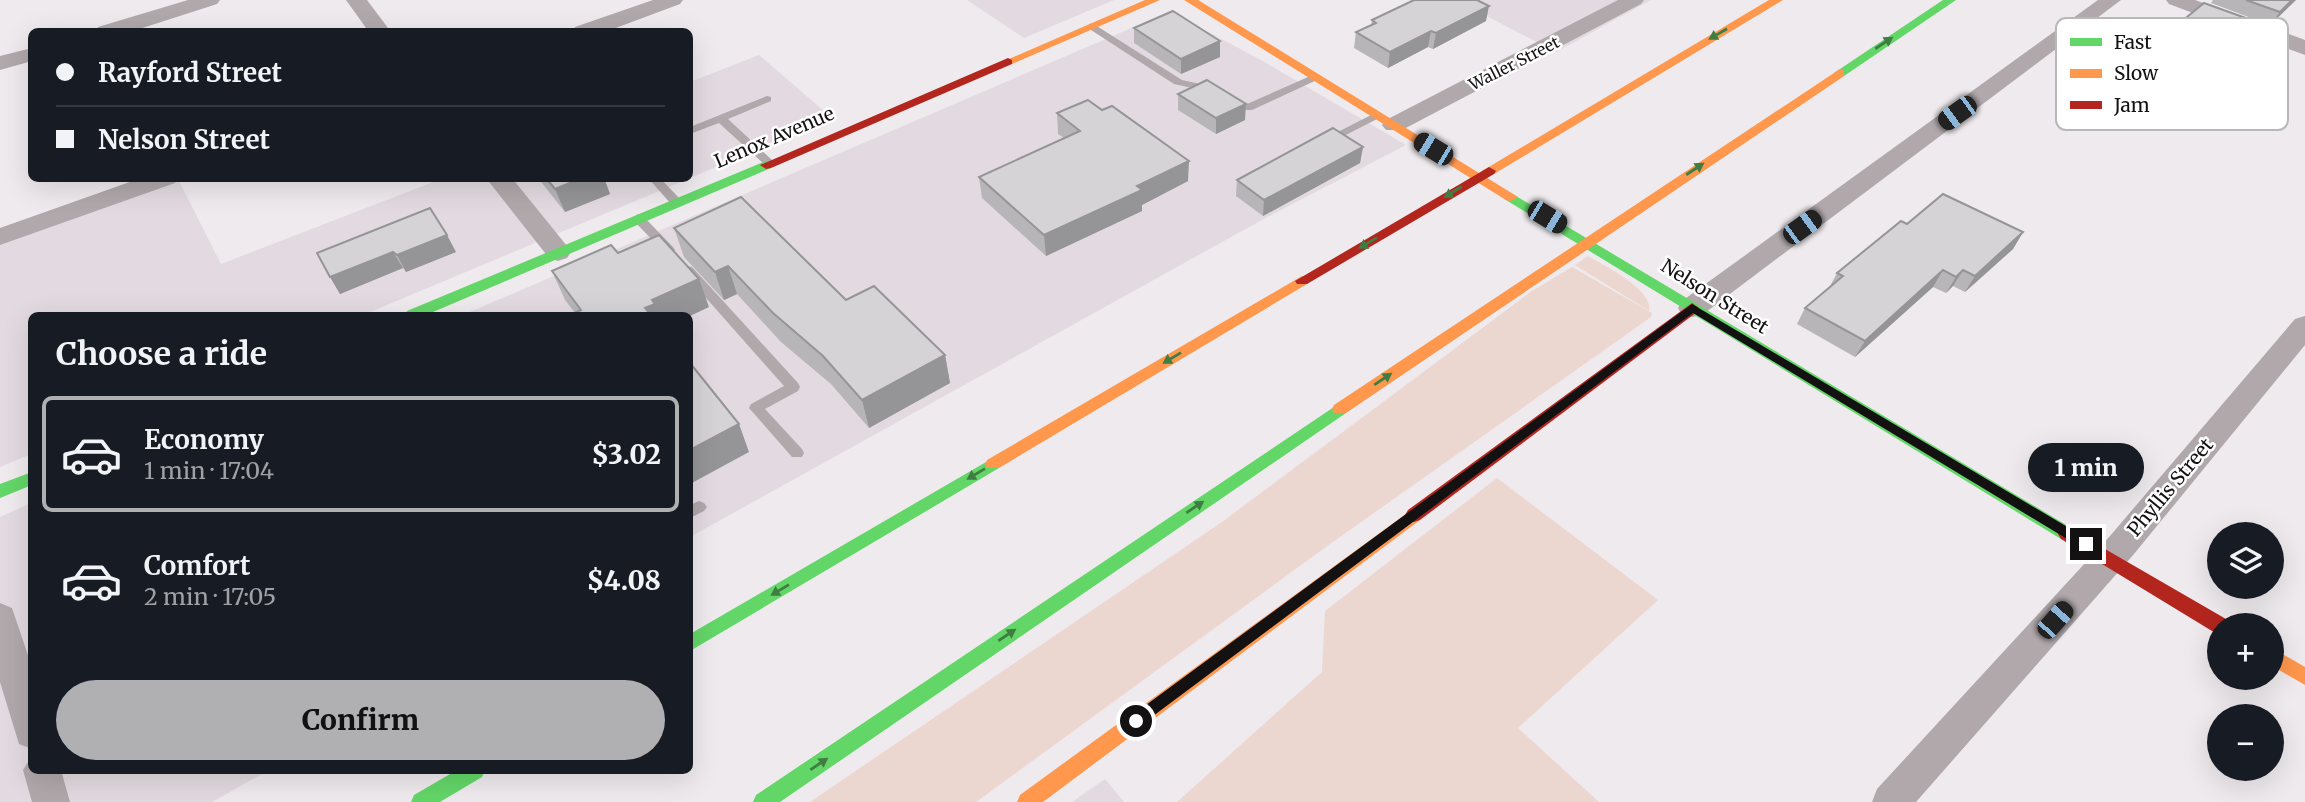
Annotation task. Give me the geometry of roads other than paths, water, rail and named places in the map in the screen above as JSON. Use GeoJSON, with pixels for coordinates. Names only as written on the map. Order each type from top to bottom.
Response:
{"type":"FeatureCollection","features":[{"type":"Feature","properties":{"kind":"main road","name":"Lenox Avenue"},"geometry":{"type":"LineString","coordinates":[[435,311],[558,252],[1154,0]]}},
{"type":"Feature","properties":{"kind":"main road","name":"Nelson Street"},"geometry":{"type":"LineString","coordinates":[[1190,0],[2207,618]]}},
{"type":"Feature","properties":{"kind":"main road"},"geometry":{"type":"LineString","coordinates":[[693,641],[1777,0]]}},
{"type":"Feature","properties":{"kind":"main road"},"geometry":{"type":"LineString","coordinates":[[763,802],[1536,274],[1950,0]]}},
{"type":"Feature","properties":{"kind":"main road"},"geometry":{"type":"LineString","coordinates":[[1027,802],[1692,307]]}},
{"type":"Feature","properties":{"kind":"main road"},"geometry":{"type":"LineString","coordinates":[[0,491],[28,480]]}},
{"type":"Feature","properties":{"kind":"main road"},"geometry":{"type":"LineString","coordinates":[[2284,664],[2305,677]]}},
{"type":"Feature","properties":{"kind":"main road"},"geometry":{"type":"LineString","coordinates":[[419,802],[468,774]]}},
{"type":"Feature","properties":{"kind":"street"},"geometry":{"type":"LineString","coordinates":[[119,28],[210,0]]}},
{"type":"Feature","properties":{"kind":"street"},"geometry":{"type":"LineString","coordinates":[[356,0],[378,28]]}},
{"type":"Feature","properties":{"kind":"street"},"geometry":{"type":"LineString","coordinates":[[594,28],[673,0]]}},
{"type":"Feature","properties":{"kind":"street","name":"Waller Street"},"geometry":{"type":"LineString","coordinates":[[1385,120],[1634,0]]}},
{"type":"Feature","properties":{"kind":"street"},"geometry":{"type":"LineString","coordinates":[[2086,18],[2111,0]]}},
{"type":"Feature","properties":{"kind":"street"},"geometry":{"type":"LineString","coordinates":[[2176,0],[2224,18]]}},
{"type":"Feature","properties":{"kind":"street"},"geometry":{"type":"LineString","coordinates":[[1692,307],[2056,40]]}},
{"type":"Feature","properties":{"kind":"street"},"geometry":{"type":"LineString","coordinates":[[2288,42],[2305,48]]}},
{"type":"Feature","properties":{"kind":"street"},"geometry":{"type":"LineString","coordinates":[[0,63],[28,55]]}},
{"type":"Feature","properties":{"kind":"street"},"geometry":{"type":"LineString","coordinates":[[0,237],[155,182]]}},
{"type":"Feature","properties":{"kind":"street"},"geometry":{"type":"LineString","coordinates":[[501,182],[558,252]]}},
{"type":"Feature","properties":{"kind":"street","name":"Phyllis Street"},"geometry":{"type":"LineString","coordinates":[[1891,802],[2110,559],[2305,326]]}},
{"type":"Feature","properties":{"kind":"street"},"geometry":{"type":"LineString","coordinates":[[0,618],[28,718]]}},
{"type":"Feature","properties":{"kind":"street"},"geometry":{"type":"LineString","coordinates":[[43,774],[51,802]]}},
{"type":"Feature","properties":{"kind":"lane"},"geometry":{"type":"LineString","coordinates":[[1092,26],[1178,82],[1209,88],[1239,107],[1248,108],[1315,76]]}},
{"type":"Feature","properties":{"kind":"lane"},"geometry":{"type":"LineString","coordinates":[[693,130],[767,99]]}},
{"type":"Feature","properties":{"kind":"lane"},"geometry":{"type":"LineString","coordinates":[[721,118],[768,162]]}},
{"type":"Feature","properties":{"kind":"lane"},"geometry":{"type":"LineString","coordinates":[[1332,138],[1385,120]]}},
{"type":"Feature","properties":{"kind":"lane"},"geometry":{"type":"LineString","coordinates":[[657,182],[676,202]]}},
{"type":"Feature","properties":{"kind":"lane"},"geometry":{"type":"LineString","coordinates":[[638,218],[678,258],[793,387],[756,408],[797,453]]}}]}
